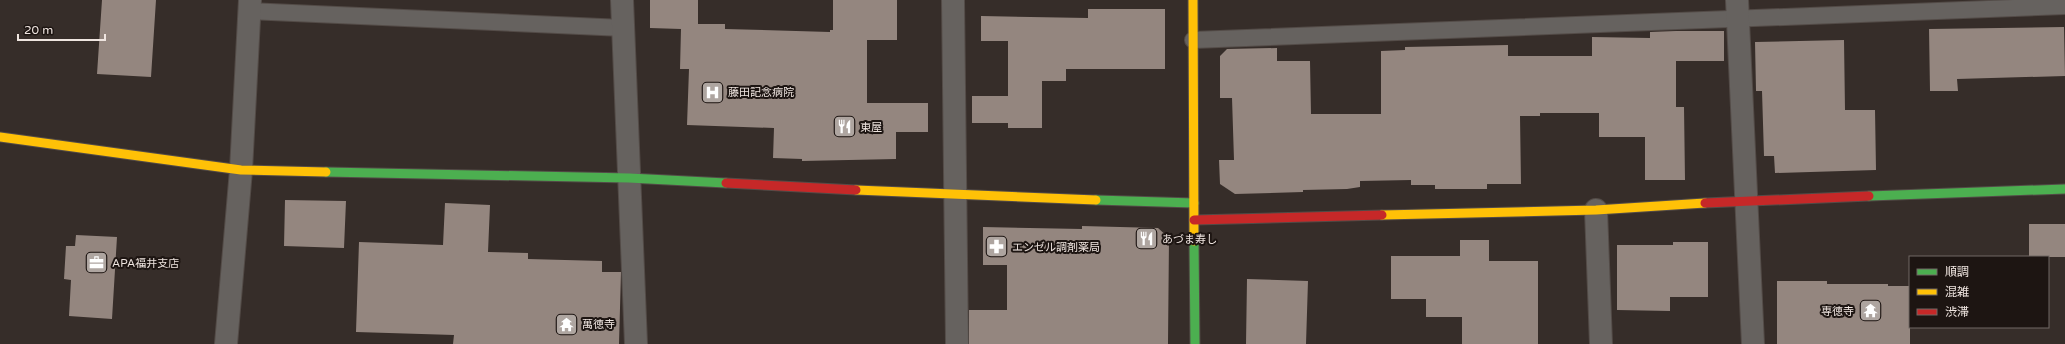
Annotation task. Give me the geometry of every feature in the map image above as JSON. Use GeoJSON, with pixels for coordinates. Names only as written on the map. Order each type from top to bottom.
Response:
{"type":"FeatureCollection","features":[{"type":"Feature","properties":{"kind":"street"},"geometry":{"type":"LineString","coordinates":[[622,0],[636,344]]}},
{"type":"Feature","properties":{"kind":"street"},"geometry":{"type":"LineString","coordinates":[[953,0],[957,344]]}},
{"type":"Feature","properties":{"kind":"street"},"geometry":{"type":"LineString","coordinates":[[1193,0],[1195,344]]}},
{"type":"Feature","properties":{"kind":"street"},"geometry":{"type":"LineString","coordinates":[[226,344],[241,170],[250,5]]}},
{"type":"Feature","properties":{"kind":"street"},"geometry":{"type":"LineString","coordinates":[[1738,9],[1748,200],[1753,344]]}},
{"type":"Feature","properties":{"kind":"street"},"geometry":{"type":"LineString","coordinates":[[0,137],[241,170],[629,178],[956,195],[1194,203]]}},
{"type":"Feature","properties":{"kind":"street"},"geometry":{"type":"LineString","coordinates":[[1194,220],[1596,210],[1748,200],[2065,189]]}},
{"type":"Feature","properties":{"kind":"street"},"geometry":{"type":"LineString","coordinates":[[1596,210],[1600,344]]}},
{"type":"Feature","properties":{"kind":"lane"},"geometry":{"type":"LineString","coordinates":[[250,5],[623,28]]}},
{"type":"Feature","properties":{"kind":"lane"},"geometry":{"type":"LineString","coordinates":[[1193,40],[1738,9],[2065,6]]}},
{"type":"Feature","properties":{"kind":"building"},"geometry":{"type":"Polygon","coordinates":[[[102,0],[156,0],[151,77],[97,74],[102,0]]]}},
{"type":"Feature","properties":{"kind":"building"},"geometry":{"type":"Polygon","coordinates":[[[650,0],[698,0],[698,24],[725,24],[725,29],[830,32],[830,30],[833,30],[833,0],[897,0],[897,40],[867,40],[867,103],[928,103],[928,132],[896,132],[896,159],[802,161],[802,159],[773,158],[774,128],[687,125],[689,69],[680,69],[681,29],[650,28],[650,0]]]}},
{"type":"Feature","properties":{"kind":"building"},"geometry":{"type":"Polygon","coordinates":[[[1088,9],[1165,9],[1165,69],[1066,69],[1066,81],[1042,81],[1042,128],[1008,128],[1008,123],[972,123],[972,96],[1008,96],[1008,41],[981,41],[981,16],[1088,18],[1088,9]]]}},
{"type":"Feature","properties":{"kind":"building"},"geometry":{"type":"Polygon","coordinates":[[[2064,27],[2065,76],[1957,79],[1958,91],[1930,91],[1929,29],[2064,27]]]}},
{"type":"Feature","properties":{"kind":"building"},"geometry":{"type":"Polygon","coordinates":[[[1724,31],[1724,61],[1676,61],[1676,107],[1684,107],[1685,180],[1645,180],[1645,137],[1599,137],[1599,113],[1540,113],[1540,116],[1520,116],[1521,184],[1487,184],[1487,189],[1435,189],[1435,185],[1411,185],[1411,180],[1360,181],[1360,187],[1347,189],[1235,194],[1220,184],[1219,160],[1234,160],[1232,98],[1220,98],[1220,56],[1227,49],[1277,48],[1277,61],[1310,61],[1311,114],[1381,114],[1381,51],[1405,50],[1405,47],[1508,45],[1508,56],[1592,56],[1592,37],[1650,38],[1650,32],[1724,31]]]}},
{"type":"Feature","properties":{"kind":"building"},"geometry":{"type":"Polygon","coordinates":[[[1844,40],[1845,110],[1875,110],[1876,170],[1775,173],[1774,156],[1764,156],[1762,91],[1756,91],[1755,42],[1844,40]]]}},
{"type":"Feature","properties":{"kind":"building"},"geometry":{"type":"Polygon","coordinates":[[[285,200],[346,201],[344,248],[284,246],[285,200]]]}},
{"type":"Feature","properties":{"kind":"building"},"geometry":{"type":"Polygon","coordinates":[[[445,203],[490,205],[488,252],[528,253],[528,259],[602,261],[602,272],[621,272],[619,344],[453,344],[454,335],[356,332],[359,242],[443,245],[445,203]]]}},
{"type":"Feature","properties":{"kind":"building"},"geometry":{"type":"Polygon","coordinates":[[[2029,224],[2065,224],[2065,257],[2029,256],[2029,224]]]}},
{"type":"Feature","properties":{"kind":"building"},"geometry":{"type":"Polygon","coordinates":[[[1082,226],[1158,228],[1169,238],[1168,344],[969,344],[969,310],[1007,310],[1007,265],[983,265],[983,227],[1082,229],[1082,226]]]}},
{"type":"Feature","properties":{"kind":"building"},"geometry":{"type":"Polygon","coordinates":[[[76,235],[117,237],[112,319],[69,316],[71,280],[64,279],[66,246],[75,246],[76,235]]]}},
{"type":"Feature","properties":{"kind":"building"},"geometry":{"type":"Polygon","coordinates":[[[1460,240],[1489,240],[1489,261],[1538,261],[1538,344],[1462,344],[1462,317],[1426,317],[1426,299],[1391,299],[1391,256],[1460,256],[1460,240]]]}},
{"type":"Feature","properties":{"kind":"building"},"geometry":{"type":"Polygon","coordinates":[[[1673,242],[1708,242],[1708,297],[1670,297],[1670,311],[1617,310],[1617,245],[1673,245],[1673,242]]]}},
{"type":"Feature","properties":{"kind":"building"},"geometry":{"type":"Polygon","coordinates":[[[1247,279],[1308,281],[1306,344],[1246,344],[1247,279]]]}},
{"type":"Feature","properties":{"kind":"building"},"geometry":{"type":"Polygon","coordinates":[[[1777,281],[1827,281],[1827,284],[1888,284],[1888,286],[1909,286],[1910,344],[1777,344],[1777,281]]]}},
{"type":"Feature","properties":{"kind":"traffic: fast"},"geometry":{"type":"LineString","coordinates":[[326,172],[629,178],[726,183]]}},
{"type":"Feature","properties":{"kind":"traffic: fast"},"geometry":{"type":"LineString","coordinates":[[1869,196],[2065,189]]}},
{"type":"Feature","properties":{"kind":"traffic: fast"},"geometry":{"type":"LineString","coordinates":[[1096,200],[1194,203]]}},
{"type":"Feature","properties":{"kind":"traffic: fast"},"geometry":{"type":"LineString","coordinates":[[1194,241],[1195,344]]}},
{"type":"Feature","properties":{"kind":"traffic: slow"},"geometry":{"type":"LineString","coordinates":[[1193,0],[1194,241]]}},
{"type":"Feature","properties":{"kind":"traffic: slow"},"geometry":{"type":"LineString","coordinates":[[0,137],[241,170],[326,172]]}},
{"type":"Feature","properties":{"kind":"traffic: slow"},"geometry":{"type":"LineString","coordinates":[[856,190],[1096,200]]}},
{"type":"Feature","properties":{"kind":"traffic: slow"},"geometry":{"type":"LineString","coordinates":[[1382,215],[1596,210],[1705,203]]}},
{"type":"Feature","properties":{"kind":"traffic: jam"},"geometry":{"type":"LineString","coordinates":[[726,183],[856,190]]}},
{"type":"Feature","properties":{"kind":"traffic: jam"},"geometry":{"type":"LineString","coordinates":[[1705,203],[1869,196]]}},
{"type":"Feature","properties":{"kind":"traffic: jam"},"geometry":{"type":"LineString","coordinates":[[1194,220],[1382,215]]}},
{"type":"Feature","properties":{"kind":"place","name":"藤田記念病院"},"geometry":{"type":"Point","coordinates":[712,92]}},
{"type":"Feature","properties":{"kind":"place","name":"東屋"},"geometry":{"type":"Point","coordinates":[844,127]}},
{"type":"Feature","properties":{"kind":"place","name":"あづま寿し"},"geometry":{"type":"Point","coordinates":[1147,239]}},
{"type":"Feature","properties":{"kind":"place","name":"エンゼル調剤薬局"},"geometry":{"type":"Point","coordinates":[997,247]}},
{"type":"Feature","properties":{"kind":"place","name":"APA福井支店"},"geometry":{"type":"Point","coordinates":[97,263]}},
{"type":"Feature","properties":{"kind":"place","name":"専徳寺"},"geometry":{"type":"Point","coordinates":[1870,311]}},
{"type":"Feature","properties":{"kind":"place","name":"萬徳寺"},"geometry":{"type":"Point","coordinates":[566,324]}}]}
